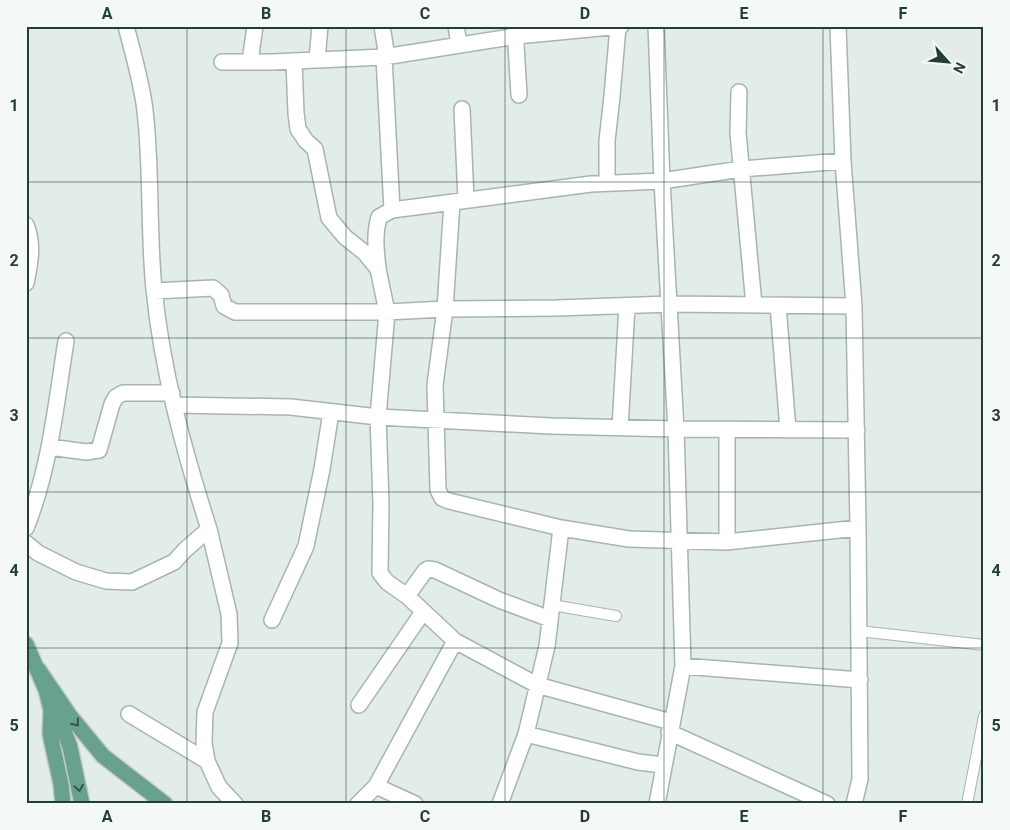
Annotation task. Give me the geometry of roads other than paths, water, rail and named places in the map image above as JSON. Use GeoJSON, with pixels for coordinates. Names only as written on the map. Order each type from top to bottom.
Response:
{"type":"FeatureCollection","features":[{"type":"Feature","properties":{"kind":"main road"},"geometry":{"type":"LineString","coordinates":[[26,644],[46,690],[51,710],[50,734],[61,784],[63,804]]}},
{"type":"Feature","properties":{"kind":"main road"},"geometry":{"type":"LineString","coordinates":[[38,669],[70,716],[103,756],[165,804]]}},
{"type":"Feature","properties":{"kind":"main road"},"geometry":{"type":"LineString","coordinates":[[51,710],[64,731],[70,747],[82,804]]}},
{"type":"Feature","properties":{"kind":"street"},"geometry":{"type":"LineString","coordinates":[[126,26],[137,68],[145,111],[151,260],[158,330],[185,453],[209,529],[229,614],[230,643],[205,712],[204,743],[206,761],[219,787],[235,804]]}},
{"type":"Feature","properties":{"kind":"street"},"geometry":{"type":"LineString","coordinates":[[250,62],[255,26]]}},
{"type":"Feature","properties":{"kind":"street"},"geometry":{"type":"LineString","coordinates":[[317,60],[320,26]]}},
{"type":"Feature","properties":{"kind":"street"},"geometry":{"type":"LineString","coordinates":[[382,26],[392,210]]}},
{"type":"Feature","properties":{"kind":"street"},"geometry":{"type":"LineString","coordinates":[[456,26],[459,44]]}},
{"type":"Feature","properties":{"kind":"street"},"geometry":{"type":"LineString","coordinates":[[222,62],[385,57],[459,44],[516,31],[619,26],[606,140],[606,183]]}},
{"type":"Feature","properties":{"kind":"street"},"geometry":{"type":"LineString","coordinates":[[656,26],[662,181],[676,429],[684,666],[670,727],[656,804]]}},
{"type":"Feature","properties":{"kind":"street"},"geometry":{"type":"LineString","coordinates":[[838,26],[843,161],[854,306],[857,430],[860,779],[854,804]]}},
{"type":"Feature","properties":{"kind":"street"},"geometry":{"type":"LineString","coordinates":[[516,31],[519,95]]}},
{"type":"Feature","properties":{"kind":"street"},"geometry":{"type":"LineString","coordinates":[[294,61],[298,129],[306,141],[315,149],[329,218],[345,237],[365,253],[378,269]]}},
{"type":"Feature","properties":{"kind":"street"},"geometry":{"type":"LineString","coordinates":[[739,92],[738,133],[754,305]]}},
{"type":"Feature","properties":{"kind":"street"},"geometry":{"type":"LineString","coordinates":[[462,109],[459,201],[435,385],[438,490],[442,498],[561,528],[630,539],[726,542],[858,528]]}},
{"type":"Feature","properties":{"kind":"street"},"geometry":{"type":"LineString","coordinates":[[827,804],[670,727],[538,685],[455,640],[406,596],[387,582],[380,573],[381,503],[378,417],[387,312],[378,269],[375,231],[379,217],[392,210],[606,183],[662,181],[741,169],[843,161]]}},
{"type":"Feature","properties":{"kind":"street"},"geometry":{"type":"LineString","coordinates":[[26,225],[30,233],[32,258],[26,283]]}},
{"type":"Feature","properties":{"kind":"street"},"geometry":{"type":"LineString","coordinates":[[154,291],[213,288],[221,295],[224,306],[235,312],[387,312],[670,304],[854,306]]}},
{"type":"Feature","properties":{"kind":"street"},"geometry":{"type":"LineString","coordinates":[[778,305],[788,430]]}},
{"type":"Feature","properties":{"kind":"street"},"geometry":{"type":"LineString","coordinates":[[620,428],[627,306]]}},
{"type":"Feature","properties":{"kind":"street"},"geometry":{"type":"LineString","coordinates":[[26,528],[34,508],[50,447],[66,341]]}},
{"type":"Feature","properties":{"kind":"street"},"geometry":{"type":"LineString","coordinates":[[50,447],[86,452],[99,450],[112,404],[116,397],[123,393],[173,399],[291,407],[378,417],[437,420],[620,428],[857,430]]}},
{"type":"Feature","properties":{"kind":"street"},"geometry":{"type":"LineString","coordinates":[[272,620],[306,546],[322,469],[330,412]]}},
{"type":"Feature","properties":{"kind":"street"},"geometry":{"type":"LineString","coordinates":[[726,542],[727,430]]}},
{"type":"Feature","properties":{"kind":"street"},"geometry":{"type":"LineString","coordinates":[[500,804],[526,734],[547,646],[561,528]]}},
{"type":"Feature","properties":{"kind":"street"},"geometry":{"type":"LineString","coordinates":[[26,543],[38,553],[76,572],[106,581],[132,582],[174,562],[209,529]]}},
{"type":"Feature","properties":{"kind":"street"},"geometry":{"type":"LineString","coordinates":[[406,596],[428,569],[435,570],[500,600],[551,612]]}},
{"type":"Feature","properties":{"kind":"street"},"geometry":{"type":"LineString","coordinates":[[359,705],[423,612]]}},
{"type":"Feature","properties":{"kind":"street"},"geometry":{"type":"LineString","coordinates":[[358,804],[376,786],[455,640]]}},
{"type":"Feature","properties":{"kind":"street"},"geometry":{"type":"LineString","coordinates":[[684,666],[860,680]]}},
{"type":"Feature","properties":{"kind":"street"},"geometry":{"type":"LineString","coordinates":[[129,714],[206,761]]}},
{"type":"Feature","properties":{"kind":"street"},"geometry":{"type":"LineString","coordinates":[[526,734],[638,762],[663,765]]}},
{"type":"Feature","properties":{"kind":"street"},"geometry":{"type":"LineString","coordinates":[[376,786],[415,804]]}},
{"type":"Feature","properties":{"kind":"lane"},"geometry":{"type":"LineString","coordinates":[[551,612],[616,616]]}},
{"type":"Feature","properties":{"kind":"lane"},"geometry":{"type":"LineString","coordinates":[[859,631],[984,645]]}},
{"type":"Feature","properties":{"kind":"lane"},"geometry":{"type":"LineString","coordinates":[[967,804],[984,716]]}}]}
